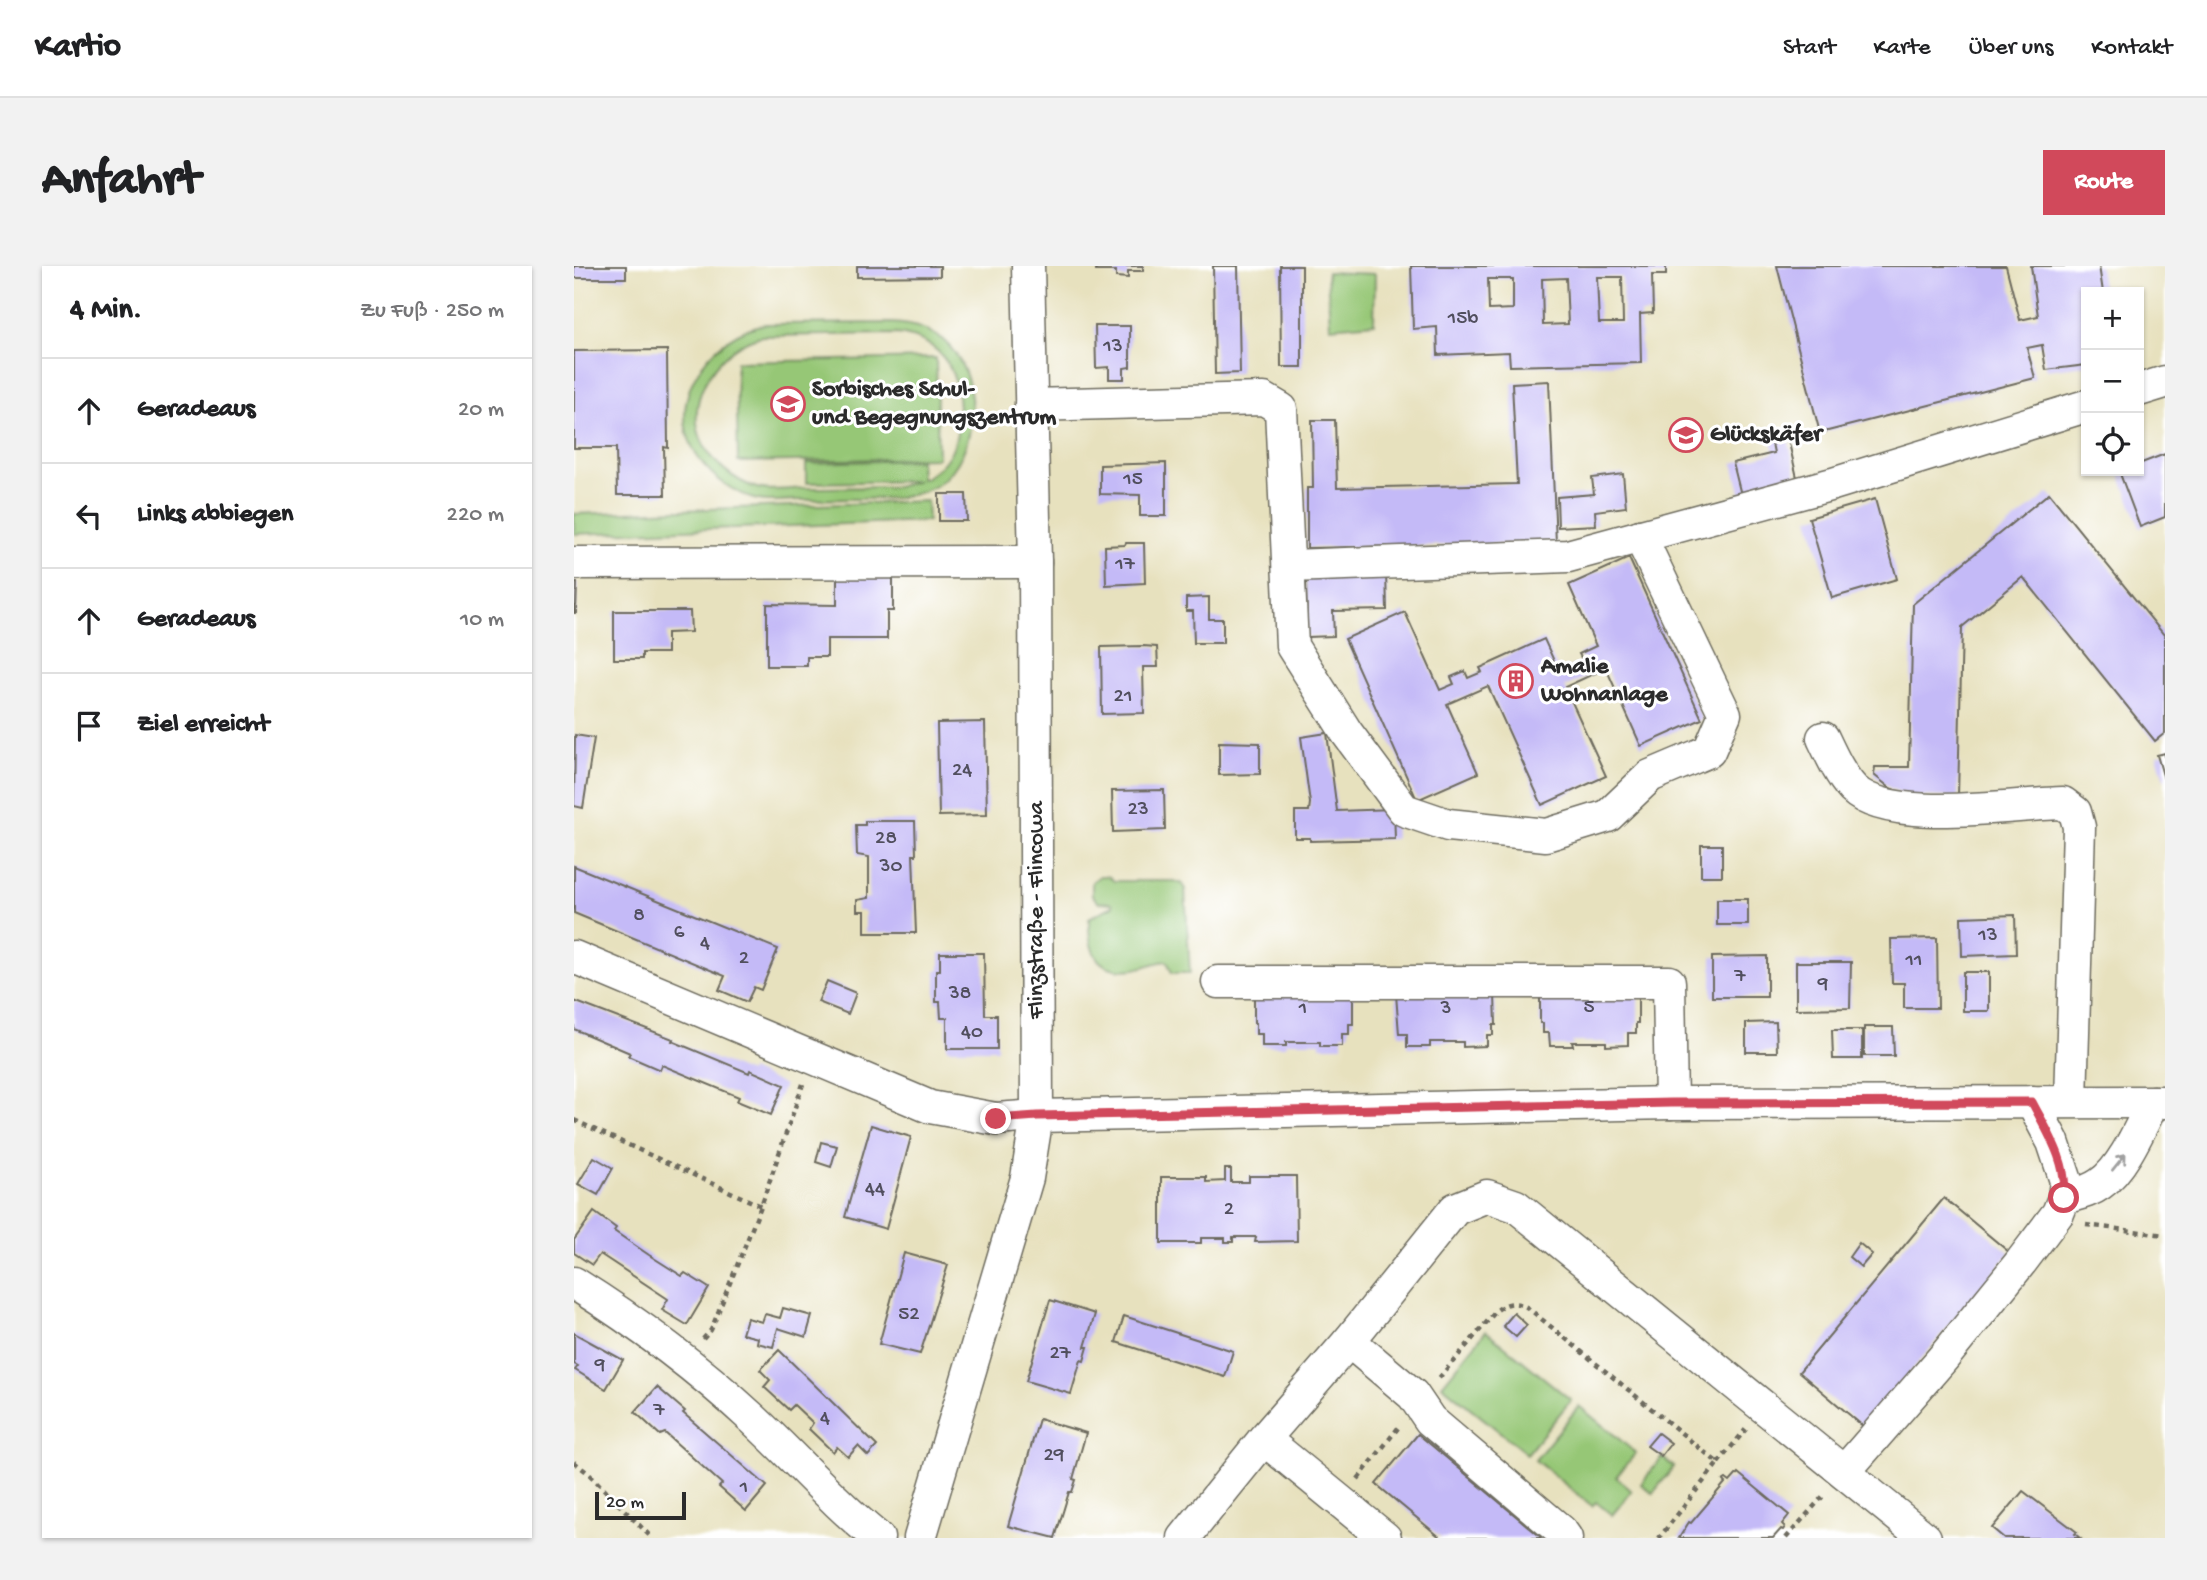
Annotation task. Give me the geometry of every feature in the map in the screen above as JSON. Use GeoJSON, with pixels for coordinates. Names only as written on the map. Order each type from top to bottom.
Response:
{"type":"FeatureCollection","features":[{"type":"Feature","properties":{"kind":"street","name":"Flinzstraße - Flincowa"},"geometry":{"type":"LineString","coordinates":[[920,1538],[1027,1178],[1037,1116],[1035,562],[1028,266]]}},
{"type":"Feature","properties":{"kind":"street"},"geometry":{"type":"LineString","coordinates":[[2144,388],[2165,382]]}},
{"type":"Feature","properties":{"kind":"street"},"geometry":{"type":"LineString","coordinates":[[1031,405],[1264,399],[1281,409],[1292,646],[1346,733],[1404,810],[1448,825],[1546,835],[1608,816],[1650,776],[1709,751],[1725,714],[1640,536]]}},
{"type":"Feature","properties":{"kind":"street"},"geometry":{"type":"LineString","coordinates":[[1290,566],[1569,555],[1833,484],[2081,408]]}},
{"type":"Feature","properties":{"kind":"street"},"geometry":{"type":"LineString","coordinates":[[574,563],[1035,562]]}},
{"type":"Feature","properties":{"kind":"street"},"geometry":{"type":"LineString","coordinates":[[1823,738],[1854,790],[1884,805],[1948,810],[2063,803],[2075,812],[2079,827],[2071,1101]]}},
{"type":"Feature","properties":{"kind":"street"},"geometry":{"type":"LineString","coordinates":[[574,957],[930,1107],[996,1119],[1671,1103],[2159,1102]]}},
{"type":"Feature","properties":{"kind":"street"},"geometry":{"type":"LineString","coordinates":[[1217,982],[1669,982],[1671,1103]]}},
{"type":"Feature","properties":{"kind":"street"},"geometry":{"type":"LineString","coordinates":[[2032,1102],[2053,1142],[2066,1181],[2058,1209]]}},
{"type":"Feature","properties":{"kind":"street"},"geometry":{"type":"LineString","coordinates":[[1844,1472],[1944,1357],[2058,1209],[2102,1183],[2130,1149],[2159,1102]]}},
{"type":"Feature","properties":{"kind":"street"},"geometry":{"type":"LineString","coordinates":[[1184,1538],[1264,1439],[1349,1341],[1455,1209],[1488,1196],[1516,1206],[1924,1538]]}},
{"type":"Feature","properties":{"kind":"street"},"geometry":{"type":"LineString","coordinates":[[574,1283],[620,1312],[684,1360],[752,1418],[878,1538]]}},
{"type":"Feature","properties":{"kind":"street"},"geometry":{"type":"LineString","coordinates":[[1349,1341],[1419,1401],[1430,1420],[1566,1538]]}},
{"type":"Feature","properties":{"kind":"street"},"geometry":{"type":"LineString","coordinates":[[1264,1439],[1385,1538]]}},
{"type":"Feature","properties":{"kind":"path"},"geometry":{"type":"LineString","coordinates":[[684,1360],[711,1330],[761,1206],[812,1057]]}},
{"type":"Feature","properties":{"kind":"path"},"geometry":{"type":"LineString","coordinates":[[574,1120],[761,1206]]}},
{"type":"Feature","properties":{"kind":"path"},"geometry":{"type":"LineString","coordinates":[[2058,1209],[2165,1235]]}},
{"type":"Feature","properties":{"kind":"path"},"geometry":{"type":"LineString","coordinates":[[1340,1501],[1419,1401],[1506,1303],[1519,1303],[1528,1308],[1718,1464]]}},
{"type":"Feature","properties":{"kind":"path"},"geometry":{"type":"LineString","coordinates":[[1659,1538],[1764,1408]]}},
{"type":"Feature","properties":{"kind":"path"},"geometry":{"type":"LineString","coordinates":[[574,1462],[652,1538]]}},
{"type":"Feature","properties":{"kind":"path"},"geometry":{"type":"LineString","coordinates":[[1786,1538],[1844,1472]]}},
{"type":"Feature","properties":{"kind":"green space"},"geometry":{"type":"Polygon","coordinates":[[[1327,272],[1375,274],[1374,323],[1330,327],[1327,272]]]}},
{"type":"Feature","properties":{"kind":"green space"},"geometry":{"type":"Polygon","coordinates":[[[893,323],[913,326],[938,336],[956,355],[965,373],[970,393],[972,414],[969,434],[963,454],[952,471],[933,487],[897,498],[774,501],[748,497],[712,474],[698,458],[689,439],[685,420],[686,401],[692,383],[715,351],[747,329],[765,324],[893,323]],[[896,334],[762,336],[747,341],[720,361],[702,390],[697,406],[697,423],[705,447],[732,475],[748,485],[762,489],[896,487],[918,481],[806,483],[806,463],[920,460],[921,479],[925,478],[941,466],[952,450],[958,427],[958,398],[956,384],[945,360],[937,350],[912,337],[896,334]]]}},
{"type":"Feature","properties":{"kind":"green space"},"geometry":{"type":"Polygon","coordinates":[[[936,358],[938,458],[738,462],[736,362],[936,358]]]}},
{"type":"Feature","properties":{"kind":"green space"},"geometry":{"type":"Polygon","coordinates":[[[927,501],[928,521],[574,534],[574,514],[927,501]]]}},
{"type":"Feature","properties":{"kind":"green space"},"geometry":{"type":"Polygon","coordinates":[[[1100,876],[1108,876],[1114,881],[1181,883],[1185,889],[1190,973],[1172,973],[1167,961],[1122,970],[1111,968],[1097,958],[1090,941],[1089,918],[1113,906],[1112,903],[1098,902],[1092,895],[1092,882],[1100,876]]]}},
{"type":"Feature","properties":{"kind":"green space"},"geometry":{"type":"Polygon","coordinates":[[[1486,1331],[1571,1400],[1527,1454],[1442,1385],[1486,1331]]]}},
{"type":"Feature","properties":{"kind":"green space"},"geometry":{"type":"Polygon","coordinates":[[[1579,1406],[1636,1453],[1616,1477],[1632,1491],[1612,1515],[1596,1502],[1592,1506],[1535,1460],[1579,1406]]]}},
{"type":"Feature","properties":{"kind":"green space"},"geometry":{"type":"Polygon","coordinates":[[[1662,1457],[1674,1467],[1653,1493],[1641,1484],[1662,1457]]]}},
{"type":"Feature","properties":{"kind":"building"},"geometry":{"type":"Polygon","coordinates":[[[574,266],[626,266],[626,278],[574,278],[574,266]]]}},
{"type":"Feature","properties":{"kind":"building"},"geometry":{"type":"Polygon","coordinates":[[[857,266],[940,266],[940,276],[857,277],[857,266]]]}},
{"type":"Feature","properties":{"kind":"building"},"geometry":{"type":"Polygon","coordinates":[[[1096,266],[1143,266],[1143,271],[1128,271],[1128,278],[1116,277],[1116,271],[1096,271],[1096,266]]]}},
{"type":"Feature","properties":{"kind":"building"},"geometry":{"type":"Polygon","coordinates":[[[1213,266],[1238,266],[1240,373],[1215,374],[1213,266]]]}},
{"type":"Feature","properties":{"kind":"building"},"geometry":{"type":"Polygon","coordinates":[[[1280,266],[1302,266],[1302,367],[1281,367],[1280,266]]]}},
{"type":"Feature","properties":{"kind":"building"},"geometry":{"type":"Polygon","coordinates":[[[1411,266],[1666,266],[1666,275],[1652,275],[1653,313],[1640,314],[1641,363],[1510,366],[1509,352],[1438,355],[1437,327],[1413,329],[1411,266]],[[1597,277],[1599,323],[1623,323],[1622,277],[1597,277]],[[1566,278],[1542,279],[1543,325],[1568,324],[1566,278]],[[1488,279],[1489,310],[1513,309],[1513,279],[1488,279]]]}},
{"type":"Feature","properties":{"kind":"building"},"geometry":{"type":"Polygon","coordinates":[[[1777,266],[2006,266],[2020,320],[2038,316],[2031,266],[2099,266],[2102,287],[2081,287],[2081,366],[2046,370],[2042,345],[2027,348],[2035,378],[1820,433],[1777,266]]]}},
{"type":"Feature","properties":{"kind":"building"},"geometry":{"type":"Polygon","coordinates":[[[1095,326],[1130,326],[1130,367],[1124,368],[1124,379],[1109,379],[1109,367],[1096,368],[1095,326]]]}},
{"type":"Feature","properties":{"kind":"building"},"geometry":{"type":"Polygon","coordinates":[[[667,350],[668,448],[664,447],[665,495],[617,495],[616,448],[574,448],[574,351],[667,350]]]}},
{"type":"Feature","properties":{"kind":"building"},"geometry":{"type":"Polygon","coordinates":[[[1549,381],[1556,543],[1307,548],[1307,488],[1313,488],[1312,420],[1335,420],[1337,488],[1517,484],[1512,383],[1549,381]]]}},
{"type":"Feature","properties":{"kind":"building"},"geometry":{"type":"Polygon","coordinates":[[[1787,434],[1798,482],[1741,495],[1733,463],[1774,453],[1771,438],[1787,434]]]}},
{"type":"Feature","properties":{"kind":"building"},"geometry":{"type":"Polygon","coordinates":[[[2165,454],[2165,517],[2140,527],[2121,476],[2144,476],[2144,462],[2165,454]]]}},
{"type":"Feature","properties":{"kind":"building"},"geometry":{"type":"Polygon","coordinates":[[[1166,463],[1166,516],[1140,516],[1140,495],[1100,494],[1100,465],[1166,463]]]}},
{"type":"Feature","properties":{"kind":"building"},"geometry":{"type":"Polygon","coordinates":[[[1623,474],[1626,507],[1595,511],[1596,525],[1558,527],[1557,497],[1594,494],[1592,478],[1623,474]]]}},
{"type":"Feature","properties":{"kind":"building"},"geometry":{"type":"Polygon","coordinates":[[[2049,493],[2165,636],[2165,733],[2155,741],[2023,577],[1962,627],[1958,797],[1909,796],[1890,788],[1874,775],[1875,767],[1909,767],[1913,604],[2049,493]]]}},
{"type":"Feature","properties":{"kind":"building"},"geometry":{"type":"Polygon","coordinates":[[[939,494],[966,494],[967,521],[939,521],[939,494]]]}},
{"type":"Feature","properties":{"kind":"building"},"geometry":{"type":"Polygon","coordinates":[[[1875,499],[1897,579],[1832,598],[1809,518],[1875,499]]]}},
{"type":"Feature","properties":{"kind":"building"},"geometry":{"type":"Polygon","coordinates":[[[1144,543],[1145,583],[1106,585],[1105,546],[1144,543]]]}},
{"type":"Feature","properties":{"kind":"building","name":"Amalie Wohnanlage"},"geometry":{"type":"Polygon","coordinates":[[[1629,558],[1702,719],[1641,746],[1606,668],[1565,687],[1606,776],[1542,805],[1488,686],[1447,704],[1478,773],[1417,800],[1345,639],[1405,612],[1440,690],[1454,684],[1451,677],[1465,671],[1468,678],[1482,672],[1480,668],[1544,639],[1559,672],[1583,661],[1579,654],[1596,646],[1569,585],[1629,558]]]}},
{"type":"Feature","properties":{"kind":"building"},"geometry":{"type":"Polygon","coordinates":[[[1306,571],[1386,571],[1387,610],[1333,611],[1334,636],[1307,637],[1306,571]]]}},
{"type":"Feature","properties":{"kind":"building"},"geometry":{"type":"Polygon","coordinates":[[[837,578],[893,578],[893,611],[887,611],[887,639],[827,639],[827,657],[807,657],[807,666],[767,666],[767,604],[837,605],[837,578]]]}},
{"type":"Feature","properties":{"kind":"building"},"geometry":{"type":"Polygon","coordinates":[[[574,583],[577,583],[576,613],[574,613],[574,583]]]}},
{"type":"Feature","properties":{"kind":"building"},"geometry":{"type":"Polygon","coordinates":[[[1209,597],[1209,619],[1223,619],[1223,643],[1194,643],[1193,611],[1186,611],[1186,598],[1209,597]]]}},
{"type":"Feature","properties":{"kind":"building"},"geometry":{"type":"Polygon","coordinates":[[[614,611],[690,611],[691,632],[667,633],[667,653],[642,653],[642,659],[614,659],[614,611]]]}},
{"type":"Feature","properties":{"kind":"building"},"geometry":{"type":"Polygon","coordinates":[[[1101,647],[1157,647],[1158,667],[1143,667],[1144,713],[1102,714],[1101,647]]]}},
{"type":"Feature","properties":{"kind":"building"},"geometry":{"type":"Polygon","coordinates":[[[985,722],[987,815],[939,816],[937,723],[985,722]]]}},
{"type":"Feature","properties":{"kind":"building"},"geometry":{"type":"Polygon","coordinates":[[[1327,733],[1337,811],[1394,809],[1395,839],[1310,841],[1310,838],[1295,838],[1295,811],[1309,811],[1310,803],[1301,737],[1327,733]]]}},
{"type":"Feature","properties":{"kind":"building"},"geometry":{"type":"Polygon","coordinates":[[[575,735],[594,738],[583,808],[574,806],[575,735]]]}},
{"type":"Feature","properties":{"kind":"building"},"geometry":{"type":"Polygon","coordinates":[[[1219,742],[1260,743],[1260,774],[1219,775],[1219,742]]]}},
{"type":"Feature","properties":{"kind":"building"},"geometry":{"type":"Polygon","coordinates":[[[2165,753],[2165,779],[2164,779],[2157,755],[2165,753]]]}},
{"type":"Feature","properties":{"kind":"building"},"geometry":{"type":"Polygon","coordinates":[[[1164,790],[1165,830],[1113,832],[1112,791],[1164,790]]]}},
{"type":"Feature","properties":{"kind":"building"},"geometry":{"type":"Polygon","coordinates":[[[865,821],[915,821],[916,855],[913,855],[916,933],[865,933],[865,911],[857,911],[857,900],[869,898],[869,857],[857,855],[856,825],[865,825],[865,821]]]}},
{"type":"Feature","properties":{"kind":"building"},"geometry":{"type":"Polygon","coordinates":[[[1701,845],[1722,845],[1722,876],[1701,876],[1701,845]]]}},
{"type":"Feature","properties":{"kind":"building"},"geometry":{"type":"Polygon","coordinates":[[[574,866],[778,949],[761,990],[754,987],[747,1002],[719,990],[725,976],[574,913],[574,866]]]}},
{"type":"Feature","properties":{"kind":"building"},"geometry":{"type":"Polygon","coordinates":[[[1717,899],[1748,899],[1748,925],[1717,925],[1717,899]]]}},
{"type":"Feature","properties":{"kind":"building"},"geometry":{"type":"Polygon","coordinates":[[[2015,915],[2016,954],[1962,956],[1961,917],[2015,915]]]}},
{"type":"Feature","properties":{"kind":"building"},"geometry":{"type":"Polygon","coordinates":[[[1937,938],[1938,1008],[1904,1008],[1904,983],[1892,983],[1891,939],[1937,938]]]}},
{"type":"Feature","properties":{"kind":"building"},"geometry":{"type":"Polygon","coordinates":[[[940,953],[984,953],[985,1015],[997,1015],[997,1049],[947,1049],[947,1018],[941,1018],[940,1002],[936,1002],[936,970],[940,970],[940,953]]]}},
{"type":"Feature","properties":{"kind":"building"},"geometry":{"type":"Polygon","coordinates":[[[1767,956],[1767,997],[1712,997],[1712,957],[1767,956]]]}},
{"type":"Feature","properties":{"kind":"building"},"geometry":{"type":"Polygon","coordinates":[[[1796,962],[1851,962],[1850,1008],[1796,1009],[1796,962]]]}},
{"type":"Feature","properties":{"kind":"building"},"geometry":{"type":"Polygon","coordinates":[[[1963,972],[1989,972],[1989,1011],[1963,1011],[1963,972]]]}},
{"type":"Feature","properties":{"kind":"building"},"geometry":{"type":"Polygon","coordinates":[[[827,981],[856,993],[848,1014],[818,1002],[827,981]]]}},
{"type":"Feature","properties":{"kind":"building"},"geometry":{"type":"Polygon","coordinates":[[[1638,993],[1638,1023],[1636,1033],[1628,1033],[1628,1045],[1606,1046],[1606,1042],[1572,1042],[1573,1046],[1550,1046],[1549,1033],[1543,1033],[1543,1023],[1540,1023],[1540,994],[1638,993]]]}},
{"type":"Feature","properties":{"kind":"building"},"geometry":{"type":"Polygon","coordinates":[[[1396,994],[1495,994],[1496,1025],[1493,1025],[1493,1035],[1487,1035],[1487,1046],[1463,1047],[1463,1042],[1430,1042],[1430,1047],[1407,1047],[1407,1034],[1399,1034],[1396,994]]]}},
{"type":"Feature","properties":{"kind":"building"},"geometry":{"type":"Polygon","coordinates":[[[1254,995],[1353,995],[1353,1024],[1349,1024],[1349,1034],[1342,1034],[1342,1046],[1320,1046],[1320,1042],[1286,1042],[1286,1046],[1262,1046],[1262,1034],[1256,1034],[1254,1023],[1254,995]]]}},
{"type":"Feature","properties":{"kind":"building"},"geometry":{"type":"Polygon","coordinates":[[[574,1001],[784,1085],[771,1115],[737,1101],[739,1097],[662,1065],[660,1070],[628,1056],[630,1053],[574,1029],[574,1001]]]}},
{"type":"Feature","properties":{"kind":"building"},"geometry":{"type":"Polygon","coordinates":[[[1776,1022],[1777,1052],[1746,1052],[1746,1023],[1776,1022]]]}},
{"type":"Feature","properties":{"kind":"building"},"geometry":{"type":"Polygon","coordinates":[[[1864,1027],[1893,1027],[1894,1056],[1864,1056],[1864,1027]]]}},
{"type":"Feature","properties":{"kind":"building"},"geometry":{"type":"Polygon","coordinates":[[[1832,1030],[1862,1030],[1862,1059],[1833,1059],[1832,1030]]]}},
{"type":"Feature","properties":{"kind":"building"},"geometry":{"type":"Polygon","coordinates":[[[871,1125],[911,1137],[886,1229],[845,1217],[871,1125]]]}},
{"type":"Feature","properties":{"kind":"building"},"geometry":{"type":"Polygon","coordinates":[[[821,1142],[837,1146],[831,1167],[816,1162],[821,1142]]]}},
{"type":"Feature","properties":{"kind":"building"},"geometry":{"type":"Polygon","coordinates":[[[594,1157],[613,1168],[598,1195],[578,1184],[594,1157]]]}},
{"type":"Feature","properties":{"kind":"building"},"geometry":{"type":"Polygon","coordinates":[[[1225,1169],[1231,1169],[1231,1182],[1249,1182],[1249,1176],[1296,1176],[1297,1241],[1255,1242],[1256,1237],[1233,1237],[1233,1242],[1225,1242],[1225,1238],[1201,1238],[1201,1243],[1161,1243],[1161,1177],[1206,1177],[1206,1182],[1225,1181],[1225,1169]]]}},
{"type":"Feature","properties":{"kind":"building"},"geometry":{"type":"Polygon","coordinates":[[[1944,1198],[2010,1253],[1864,1427],[1799,1372],[1944,1198]]]}},
{"type":"Feature","properties":{"kind":"building"},"geometry":{"type":"Polygon","coordinates":[[[594,1212],[616,1228],[614,1231],[649,1255],[682,1276],[685,1273],[709,1288],[687,1325],[662,1310],[668,1299],[600,1254],[592,1265],[574,1253],[574,1240],[594,1212]]]}},
{"type":"Feature","properties":{"kind":"building"},"geometry":{"type":"Polygon","coordinates":[[[1859,1243],[1872,1254],[1861,1267],[1849,1257],[1859,1243]]]}},
{"type":"Feature","properties":{"kind":"building"},"geometry":{"type":"Polygon","coordinates":[[[904,1253],[948,1265],[920,1354],[879,1344],[904,1253]]]}},
{"type":"Feature","properties":{"kind":"building"},"geometry":{"type":"Polygon","coordinates":[[[1050,1300],[1095,1314],[1085,1347],[1088,1347],[1084,1361],[1081,1360],[1071,1394],[1026,1381],[1050,1300]]]}},
{"type":"Feature","properties":{"kind":"building"},"geometry":{"type":"Polygon","coordinates":[[[783,1308],[812,1316],[806,1337],[778,1328],[773,1347],[757,1343],[758,1338],[742,1334],[747,1318],[762,1322],[765,1314],[780,1318],[783,1308]]]}},
{"type":"Feature","properties":{"kind":"building"},"geometry":{"type":"Polygon","coordinates":[[[1514,1313],[1527,1325],[1516,1337],[1503,1326],[1514,1313]]]}},
{"type":"Feature","properties":{"kind":"building"},"geometry":{"type":"Polygon","coordinates":[[[1124,1316],[1233,1351],[1225,1377],[1116,1342],[1124,1316]]]}},
{"type":"Feature","properties":{"kind":"building"},"geometry":{"type":"Polygon","coordinates":[[[574,1333],[623,1360],[606,1389],[575,1370],[578,1366],[574,1364],[574,1333]]]}},
{"type":"Feature","properties":{"kind":"building"},"geometry":{"type":"Polygon","coordinates":[[[779,1350],[877,1446],[868,1456],[858,1446],[848,1457],[837,1447],[833,1452],[809,1429],[813,1423],[794,1405],[789,1410],[764,1387],[770,1380],[760,1370],[779,1350]]]}},
{"type":"Feature","properties":{"kind":"building"},"geometry":{"type":"Polygon","coordinates":[[[657,1387],[767,1486],[746,1511],[719,1487],[722,1484],[665,1433],[660,1435],[635,1412],[657,1387]]]}},
{"type":"Feature","properties":{"kind":"building"},"geometry":{"type":"Polygon","coordinates":[[[1039,1419],[1086,1433],[1073,1479],[1076,1480],[1072,1492],[1069,1492],[1055,1538],[1008,1526],[1039,1419]]]}},
{"type":"Feature","properties":{"kind":"building"},"geometry":{"type":"Polygon","coordinates":[[[1658,1433],[1671,1443],[1661,1456],[1647,1446],[1658,1433]]]}},
{"type":"Feature","properties":{"kind":"building"},"geometry":{"type":"Polygon","coordinates":[[[1418,1434],[1542,1538],[1441,1538],[1376,1484],[1418,1434]]]}},
{"type":"Feature","properties":{"kind":"building"},"geometry":{"type":"Polygon","coordinates":[[[1738,1473],[1789,1515],[1782,1524],[1785,1527],[1783,1530],[1773,1538],[1679,1538],[1689,1522],[1691,1523],[1725,1483],[1723,1481],[1726,1479],[1730,1482],[1738,1473]]]}},
{"type":"Feature","properties":{"kind":"building"},"geometry":{"type":"Polygon","coordinates":[[[2023,1491],[2077,1532],[2075,1534],[2080,1538],[2004,1538],[1992,1528],[2023,1491]]]}},
{"type":"Feature","properties":{"kind":"place","name":"Sorbisches Schul- und Begegnungszentrum"},"geometry":{"type":"Point","coordinates":[788,404]}},
{"type":"Feature","properties":{"kind":"place","name":"Glückskäfer"},"geometry":{"type":"Point","coordinates":[1686,435]}},
{"type":"Feature","properties":{"kind":"place","name":"Amalie Wohnanlage"},"geometry":{"type":"Point","coordinates":[1516,681]}},
{"type":"Feature","properties":{"kind":"route"},"geometry":{"type":"LineString","coordinates":[[996,1119],[1671,1103],[2032,1102],[2053,1142],[2066,1181],[2064,1198]]}}]}
